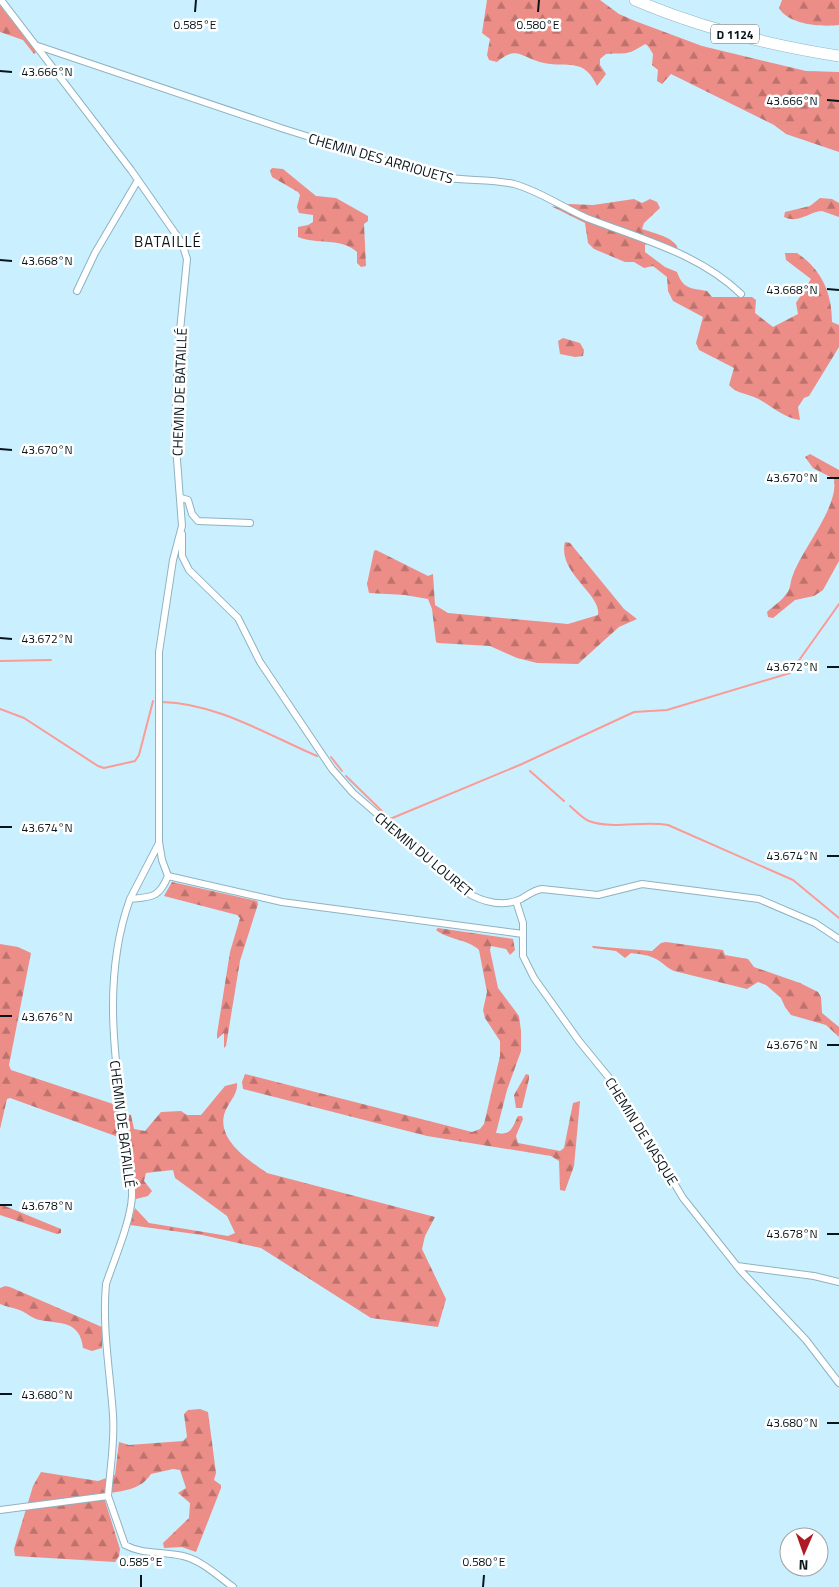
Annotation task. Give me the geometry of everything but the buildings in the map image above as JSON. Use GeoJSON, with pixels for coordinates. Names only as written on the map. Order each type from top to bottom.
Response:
{"type":"FeatureCollection","features":[{"type":"Feature","properties":{"kind":"highway","name":"D 1124"},"geometry":{"type":"LineString","coordinates":[[635,0],[666,13],[724,32],[806,51],[839,56]]}},
{"type":"Feature","properties":{"kind":"street","name":"CHEMIN DE BATAILLÉ"},"geometry":{"type":"LineString","coordinates":[[1,0],[38,46],[138,180],[182,243],[187,259],[178,351],[175,433],[182,526],[172,560],[159,652],[159,842],[162,860],[168,876]]}},
{"type":"Feature","properties":{"kind":"street","name":"CHEMIN DES ARRIOUETS"},"geometry":{"type":"LineString","coordinates":[[38,46],[276,127],[431,175],[454,180],[499,182],[528,189],[588,218],[622,229],[694,260],[725,280],[741,294]]}},
{"type":"Feature","properties":{"kind":"street"},"geometry":{"type":"LineString","coordinates":[[77,291],[95,253],[138,180]]}},
{"type":"Feature","properties":{"kind":"street"},"geometry":{"type":"LineString","coordinates":[[182,498],[188,500],[192,514],[198,521],[250,523]]}},
{"type":"Feature","properties":{"kind":"street","name":"CHEMIN DU LOURET"},"geometry":{"type":"LineString","coordinates":[[182,526],[182,556],[185,563],[238,618],[260,662],[339,778],[353,793],[471,895],[491,903],[516,901],[535,890],[542,889],[598,896],[610,894],[631,885],[664,886],[759,899],[815,922],[839,939]]}},
{"type":"Feature","properties":{"kind":"street","name":"CHEMIN DE BATAILLÉ"},"geometry":{"type":"LineString","coordinates":[[108,1496],[114,1428],[106,1353],[106,1284],[132,1198],[114,1056],[113,1000],[116,956],[123,918],[130,899],[159,842]]}},
{"type":"Feature","properties":{"kind":"street"},"geometry":{"type":"LineString","coordinates":[[130,899],[157,895],[163,889],[168,876],[282,902],[523,934]]}},
{"type":"Feature","properties":{"kind":"street","name":"CHEMIN DE NASQUE"},"geometry":{"type":"LineString","coordinates":[[516,901],[522,913],[523,956],[534,978],[579,1042],[615,1085],[683,1198],[737,1266],[806,1340],[839,1383]]}},
{"type":"Feature","properties":{"kind":"street"},"geometry":{"type":"LineString","coordinates":[[737,1266],[814,1276],[839,1282]]}},
{"type":"Feature","properties":{"kind":"street"},"geometry":{"type":"LineString","coordinates":[[0,1510],[108,1496],[125,1545],[142,1552],[174,1554],[193,1559],[233,1587]]}},
{"type":"Feature","properties":{"kind":"green space"},"geometry":{"type":"Polygon","coordinates":[[[487,0],[600,0],[619,14],[702,46],[806,71],[839,72],[839,152],[786,134],[774,125],[671,74],[662,84],[657,81],[658,70],[652,65],[653,54],[645,44],[629,52],[606,54],[600,59],[600,65],[606,74],[597,86],[587,71],[581,67],[544,63],[515,53],[497,62],[489,60],[487,55],[490,39],[482,33],[487,0]]]}},
{"type":"Feature","properties":{"kind":"green space"},"geometry":{"type":"Polygon","coordinates":[[[782,0],[839,0],[839,25],[806,24],[790,18],[779,8],[782,0]]]}},
{"type":"Feature","properties":{"kind":"green space"},"geometry":{"type":"Polygon","coordinates":[[[0,5],[29,40],[36,52],[34,54],[23,40],[0,32],[0,5]]]}},
{"type":"Feature","properties":{"kind":"green space"},"geometry":{"type":"Polygon","coordinates":[[[272,168],[283,169],[316,196],[336,198],[368,216],[368,221],[364,224],[366,266],[361,267],[357,263],[357,252],[344,244],[313,241],[298,237],[298,227],[313,222],[313,215],[299,213],[297,207],[300,195],[272,177],[270,171],[272,168]]]}},
{"type":"Feature","properties":{"kind":"green space"},"geometry":{"type":"Polygon","coordinates":[[[820,198],[832,199],[839,203],[839,217],[822,211],[794,219],[784,217],[785,212],[810,206],[820,198]]]}},
{"type":"Feature","properties":{"kind":"green space"},"geometry":{"type":"Polygon","coordinates":[[[634,199],[642,203],[650,199],[657,202],[660,208],[644,223],[642,229],[668,238],[673,241],[678,249],[655,240],[645,245],[645,252],[665,267],[677,272],[679,278],[688,287],[707,291],[712,297],[752,297],[756,300],[755,313],[773,327],[798,314],[796,303],[811,279],[786,260],[785,253],[797,253],[813,267],[828,292],[832,322],[839,325],[839,347],[809,396],[804,398],[798,407],[800,420],[793,419],[754,397],[737,391],[729,385],[734,368],[699,350],[696,343],[703,317],[673,301],[668,291],[667,277],[653,266],[644,268],[634,262],[625,262],[594,249],[588,243],[585,223],[551,206],[564,209],[569,204],[593,205],[634,199]]]}},
{"type":"Feature","properties":{"kind":"green space"},"geometry":{"type":"Polygon","coordinates":[[[563,338],[580,343],[584,350],[583,356],[575,357],[560,354],[558,341],[563,338]]]}},
{"type":"Feature","properties":{"kind":"green space"},"geometry":{"type":"Polygon","coordinates":[[[810,454],[839,470],[839,561],[823,590],[814,596],[795,600],[773,618],[768,617],[767,612],[788,591],[792,577],[826,515],[831,502],[834,479],[813,468],[805,457],[810,454]]]}},
{"type":"Feature","properties":{"kind":"green space"},"geometry":{"type":"Polygon","coordinates":[[[565,542],[570,543],[624,609],[637,619],[619,627],[578,664],[537,663],[517,658],[490,646],[438,643],[436,642],[432,609],[428,599],[405,595],[369,593],[367,584],[374,551],[376,550],[428,576],[433,574],[435,605],[448,613],[568,624],[598,615],[593,599],[567,564],[564,553],[565,542]]]}},
{"type":"Feature","properties":{"kind":"green space"},"geometry":{"type":"Polygon","coordinates":[[[172,882],[257,901],[258,904],[240,961],[226,1046],[224,1048],[224,1033],[217,1039],[217,1034],[230,952],[240,918],[237,915],[164,896],[172,882]]]}},
{"type":"Feature","properties":{"kind":"green space"},"geometry":{"type":"Polygon","coordinates":[[[438,928],[513,939],[515,950],[510,955],[506,949],[491,946],[490,950],[498,988],[519,1016],[521,1031],[521,1051],[507,1090],[496,1133],[508,1132],[518,1116],[522,1116],[523,1119],[516,1136],[518,1143],[560,1151],[564,1148],[573,1103],[580,1101],[574,1166],[565,1191],[560,1190],[559,1161],[551,1156],[427,1136],[243,1089],[242,1082],[245,1074],[472,1132],[480,1129],[484,1124],[500,1056],[500,1041],[485,1018],[483,1010],[487,992],[479,950],[474,946],[446,936],[436,930],[438,928]]]}},
{"type":"Feature","properties":{"kind":"green space"},"geometry":{"type":"Polygon","coordinates":[[[666,942],[723,950],[725,955],[748,959],[754,967],[800,983],[818,992],[821,997],[822,1013],[839,1027],[839,1037],[826,1025],[791,1015],[781,998],[766,985],[758,982],[747,989],[674,971],[658,960],[647,956],[631,953],[625,958],[616,951],[593,948],[592,946],[652,951],[661,943],[666,942]]]}},
{"type":"Feature","properties":{"kind":"green space"},"geometry":{"type":"Polygon","coordinates":[[[0,944],[18,947],[31,953],[9,1065],[11,1070],[116,1105],[121,1138],[10,1098],[7,1099],[0,1129],[0,944]]]}},
{"type":"Feature","properties":{"kind":"green space"},"geometry":{"type":"Polygon","coordinates":[[[526,1074],[529,1075],[529,1079],[522,1108],[516,1108],[514,1095],[526,1074]]]}},
{"type":"Feature","properties":{"kind":"green space"},"geometry":{"type":"Polygon","coordinates":[[[237,1083],[236,1092],[224,1115],[223,1124],[230,1142],[252,1163],[267,1173],[435,1217],[425,1236],[422,1249],[446,1299],[438,1327],[371,1318],[261,1248],[202,1235],[130,1225],[135,1208],[149,1223],[228,1236],[235,1233],[227,1216],[175,1178],[173,1170],[146,1173],[144,1181],[152,1191],[148,1196],[136,1199],[125,1114],[131,1115],[134,1129],[145,1131],[161,1112],[181,1111],[187,1115],[201,1115],[225,1086],[237,1083]]]}},
{"type":"Feature","properties":{"kind":"green space"},"geometry":{"type":"Polygon","coordinates":[[[0,1204],[61,1229],[61,1233],[57,1234],[0,1215],[0,1204]]]}},
{"type":"Feature","properties":{"kind":"green space"},"geometry":{"type":"Polygon","coordinates":[[[5,1286],[102,1327],[102,1348],[92,1351],[83,1348],[78,1332],[68,1325],[33,1318],[22,1311],[0,1304],[0,1288],[5,1286]]]}},
{"type":"Feature","properties":{"kind":"green space"},"geometry":{"type":"Polygon","coordinates":[[[200,1409],[208,1412],[216,1473],[214,1480],[221,1485],[221,1488],[196,1552],[182,1547],[164,1548],[163,1543],[189,1518],[190,1503],[178,1493],[186,1488],[180,1470],[173,1469],[151,1474],[147,1480],[136,1487],[103,1494],[120,1549],[119,1556],[115,1562],[15,1556],[14,1549],[33,1486],[41,1472],[98,1481],[115,1475],[119,1442],[129,1445],[183,1441],[187,1437],[184,1414],[188,1410],[200,1409]]]}},
{"type":"Feature","properties":{"kind":"waterway"},"geometry":{"type":"LineString","coordinates":[[346,776],[390,819],[522,764],[634,712],[667,710],[790,673],[839,604]]}},
{"type":"Feature","properties":{"kind":"waterway"},"geometry":{"type":"LineString","coordinates":[[0,661],[51,660]]}},
{"type":"Feature","properties":{"kind":"waterway"},"geometry":{"type":"LineString","coordinates":[[0,709],[24,718],[104,768],[135,761],[139,755],[153,701]]}},
{"type":"Feature","properties":{"kind":"waterway"},"geometry":{"type":"LineString","coordinates":[[162,702],[182,704],[222,714],[317,756]]}},
{"type":"Feature","properties":{"kind":"waterway"},"geometry":{"type":"LineString","coordinates":[[331,757],[342,771]]}},
{"type":"Feature","properties":{"kind":"waterway"},"geometry":{"type":"LineString","coordinates":[[530,771],[564,801]]}},
{"type":"Feature","properties":{"kind":"waterway"},"geometry":{"type":"LineString","coordinates":[[570,806],[586,820],[598,824],[668,825],[793,880],[839,918]]}},
{"type":"Feature","properties":{"kind":"district","name":"BATAILLÉ"},"geometry":{"type":"Point","coordinates":[168,241]}}]}
